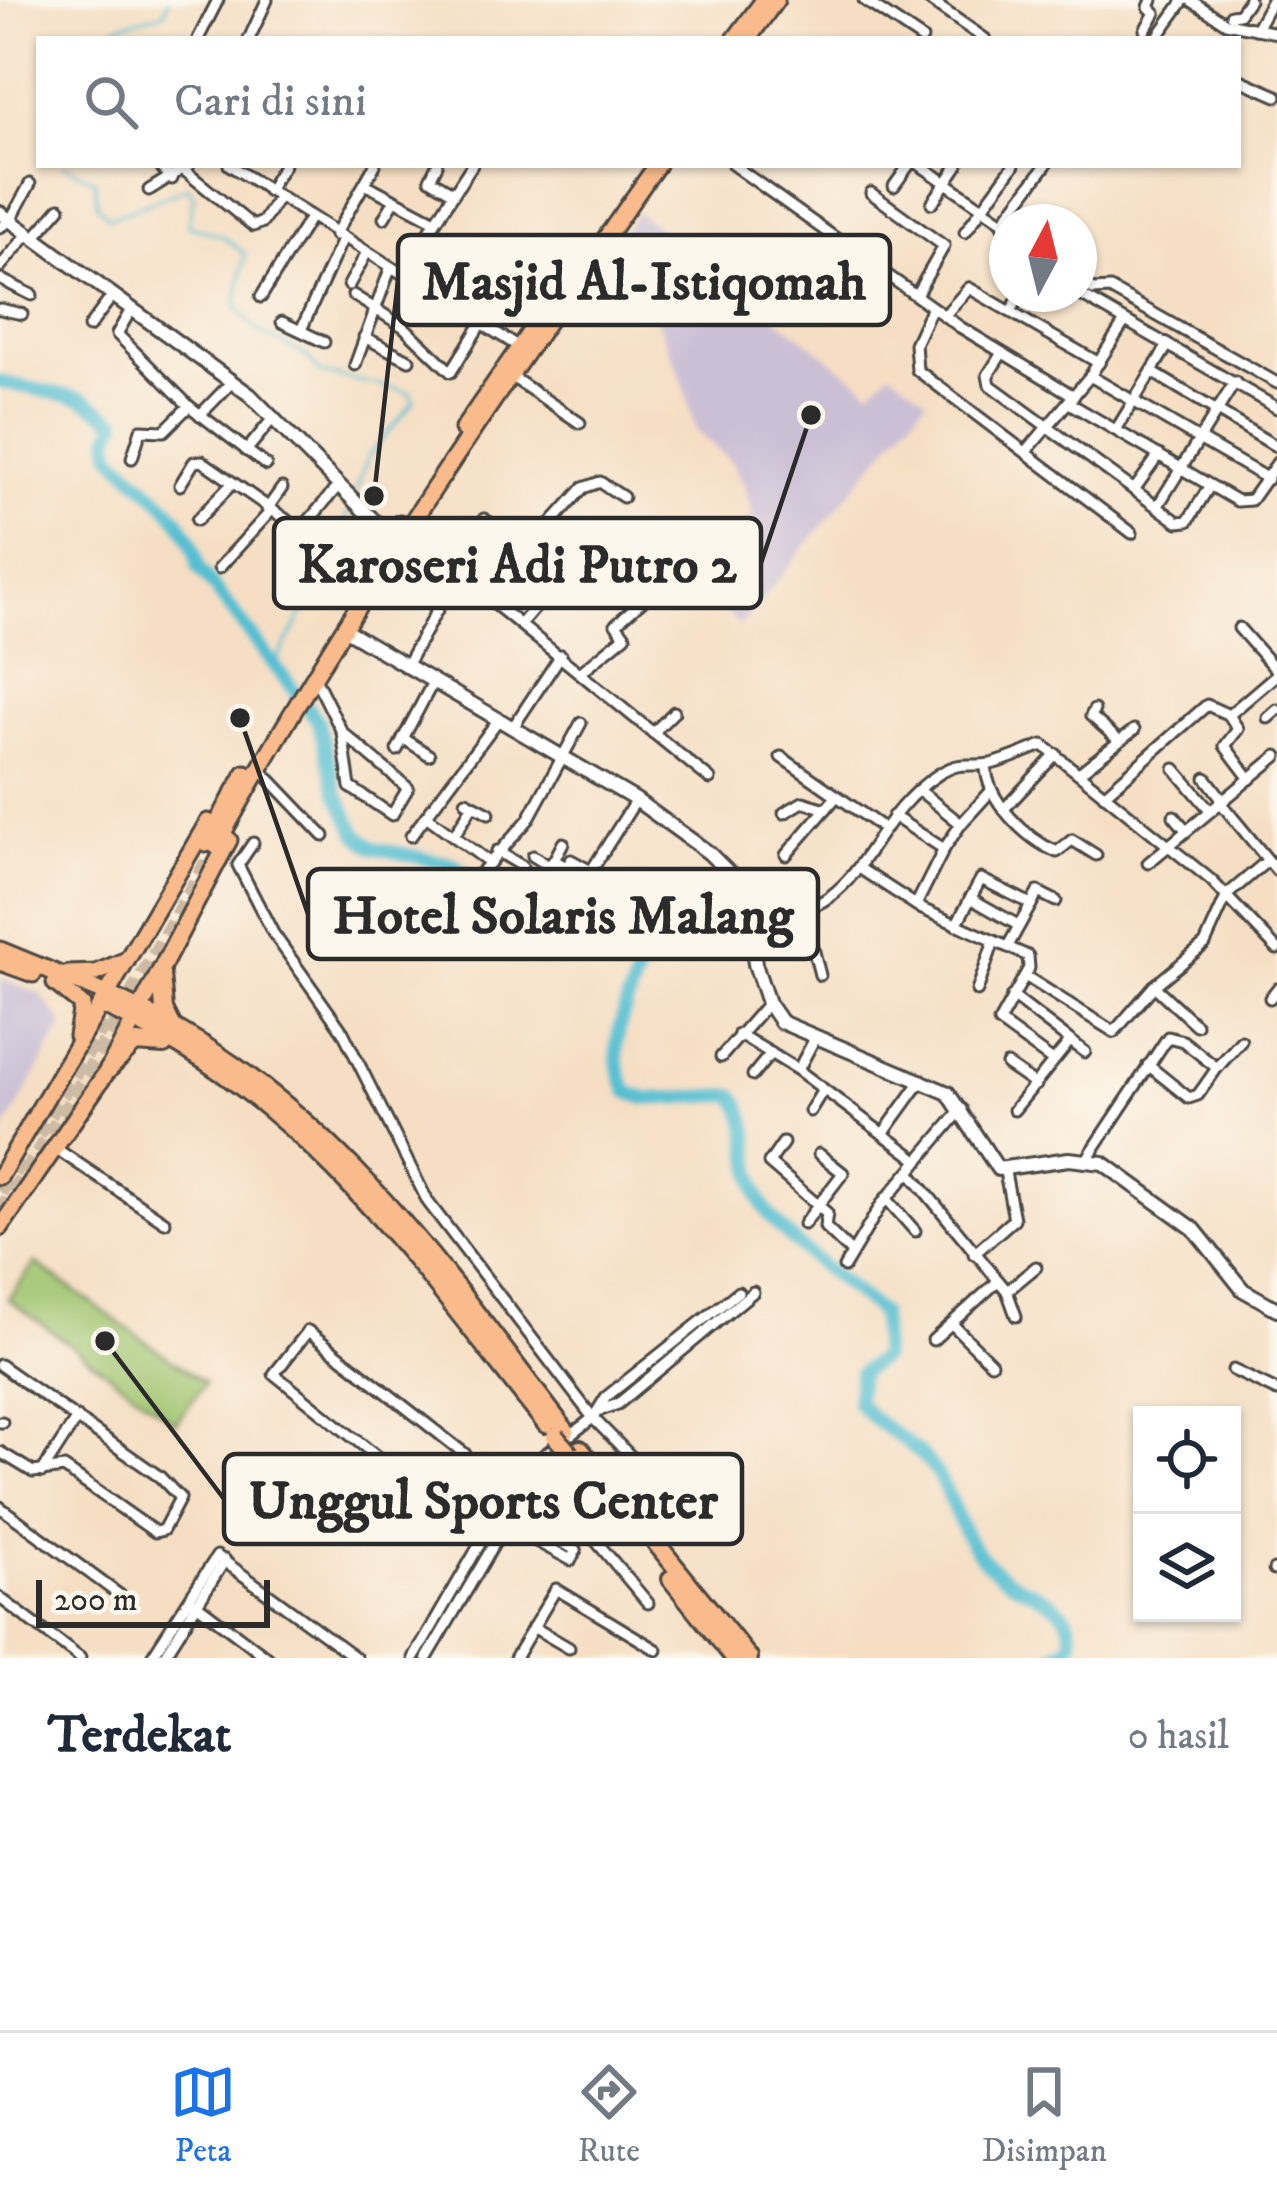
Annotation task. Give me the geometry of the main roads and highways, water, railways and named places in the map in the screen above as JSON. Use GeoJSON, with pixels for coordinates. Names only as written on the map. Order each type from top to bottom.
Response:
{"type":"FeatureCollection","features":[{"type":"Feature","properties":{"kind":"highway"},"geometry":{"type":"LineString","coordinates":[[161,974],[164,1009],[173,1026]]}},
{"type":"Feature","properties":{"kind":"highway"},"geometry":{"type":"LineString","coordinates":[[138,1016],[173,1026],[270,1087],[346,1158],[734,1658]]}},
{"type":"Feature","properties":{"kind":"highway"},"geometry":{"type":"LineString","coordinates":[[138,1016],[249,1090],[360,1193],[561,1434]]}},
{"type":"Feature","properties":{"kind":"highway"},"geometry":{"type":"LineString","coordinates":[[109,1070],[141,1041],[178,1052],[243,1092],[360,1193]]}},
{"type":"Feature","properties":{"kind":"highway"},"geometry":{"type":"LineString","coordinates":[[575,1452],[749,1658]]}},
{"type":"Feature","properties":{"kind":"main road"},"geometry":{"type":"LineString","coordinates":[[746,36],[764,1]]}},
{"type":"Feature","properties":{"kind":"main road"},"geometry":{"type":"LineString","coordinates":[[211,845],[398,534],[512,376],[644,168]]}},
{"type":"Feature","properties":{"kind":"main road"},"geometry":{"type":"LineString","coordinates":[[566,289],[655,168]]}},
{"type":"Feature","properties":{"kind":"main road"},"geometry":{"type":"LineString","coordinates":[[307,682],[519,347],[538,330]]}},
{"type":"Feature","properties":{"kind":"main road"},"geometry":{"type":"LineString","coordinates":[[0,1228],[109,1070],[218,866],[235,801],[259,768],[288,710]]}},
{"type":"Feature","properties":{"kind":"main road"},"geometry":{"type":"LineString","coordinates":[[0,1177],[217,811],[235,801]]}},
{"type":"Feature","properties":{"kind":"main road"},"geometry":{"type":"LineString","coordinates":[[0,950],[138,1016]]}},
{"type":"Feature","properties":{"kind":"main road"},"geometry":{"type":"LineString","coordinates":[[0,962],[57,978],[96,973],[127,960]]}},
{"type":"Feature","properties":{"kind":"main road"},"geometry":{"type":"LineString","coordinates":[[45,1097],[83,1013],[79,1000],[57,978]]}},
{"type":"Feature","properties":{"kind":"waterway"},"geometry":{"type":"LineString","coordinates":[[105,36],[119,25],[163,13],[169,0]]}},
{"type":"Feature","properties":{"kind":"waterway"},"geometry":{"type":"LineString","coordinates":[[69,168],[95,180],[97,205],[110,218],[188,187],[194,196],[188,225],[224,237],[245,254],[236,306],[258,332],[304,354],[321,373],[410,392],[414,402],[368,456],[354,497]]}},
{"type":"Feature","properties":{"kind":"waterway"},"geometry":{"type":"LineString","coordinates":[[0,382],[83,399],[117,421],[110,437],[112,454],[176,518],[194,548],[198,567],[318,721],[337,793],[357,834],[374,848],[453,864],[481,884],[587,906],[641,932],[638,972],[617,1047],[628,1092],[647,1099],[734,1095],[745,1118],[754,1182],[766,1210],[795,1242],[881,1314],[882,1357],[860,1373],[857,1401],[928,1462],[983,1559],[1066,1616],[1072,1643],[1050,1658]]}},
{"type":"Feature","properties":{"kind":"waterway"},"geometry":{"type":"LineString","coordinates":[[273,668],[326,568],[351,506]]}},
{"type":"Feature","properties":{"kind":"tunnel"},"geometry":{"type":"LineString","coordinates":[[0,1212],[73,1098],[216,846]]}},
{"type":"Feature","properties":{"kind":"tunnel"},"geometry":{"type":"LineString","coordinates":[[38,1135],[109,1016]]}},
{"type":"Feature","properties":{"kind":"tunnel"},"geometry":{"type":"LineString","coordinates":[[0,1192],[22,1160]]}},
{"type":"Feature","properties":{"kind":"place","name":"Karoseri Adi Putro 2"},"geometry":{"type":"Point","coordinates":[811,415]}},
{"type":"Feature","properties":{"kind":"place","name":"Masjid Al-Istiqomah"},"geometry":{"type":"Point","coordinates":[374,496]}},
{"type":"Feature","properties":{"kind":"place","name":"Hotel Solaris Malang"},"geometry":{"type":"Point","coordinates":[240,718]}},
{"type":"Feature","properties":{"kind":"place","name":"Unggul Sports Center"},"geometry":{"type":"Point","coordinates":[105,1341]}}]}
